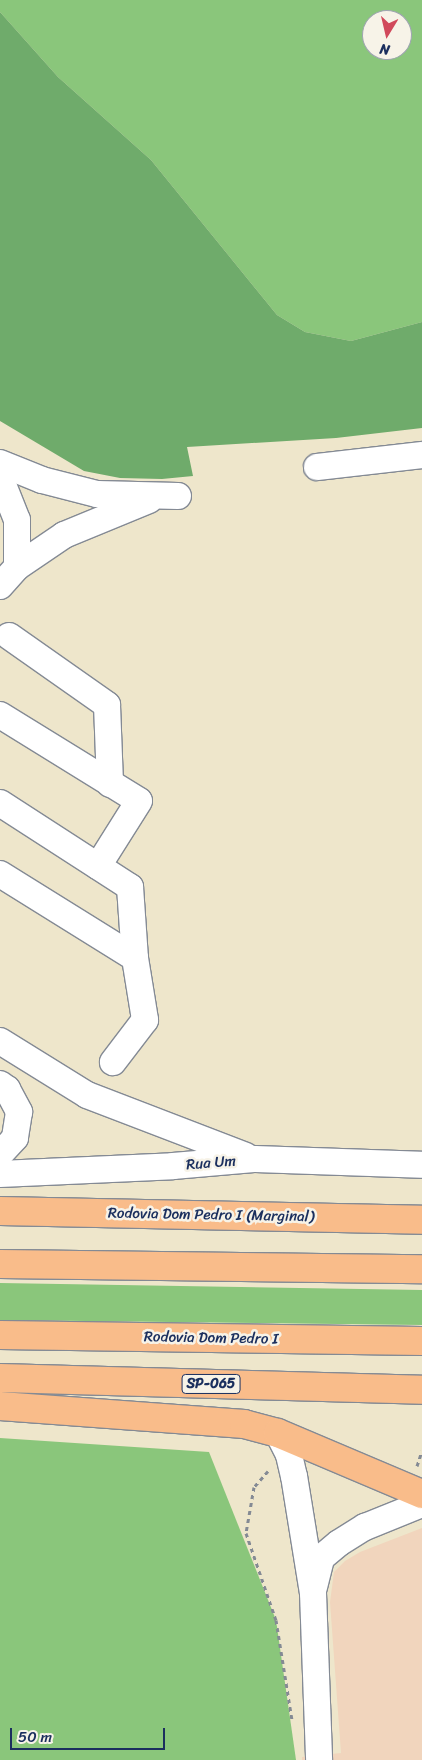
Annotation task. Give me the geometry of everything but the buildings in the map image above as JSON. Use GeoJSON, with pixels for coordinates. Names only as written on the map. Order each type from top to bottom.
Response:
{"type":"FeatureCollection","features":[{"type":"Feature","properties":{"kind":"highway","name":"Rodovia Dom Pedro I (Marginal)"},"geometry":{"type":"LineString","coordinates":[[0,1211],[422,1220]]}},
{"type":"Feature","properties":{"kind":"highway"},"geometry":{"type":"LineString","coordinates":[[0,1264],[422,1269]]}},
{"type":"Feature","properties":{"kind":"highway","name":"Rodovia Dom Pedro I"},"geometry":{"type":"LineString","coordinates":[[0,1335],[422,1341]]}},
{"type":"Feature","properties":{"kind":"highway","name":"SP-065"},"geometry":{"type":"LineString","coordinates":[[0,1378],[422,1390]]}},
{"type":"Feature","properties":{"kind":"highway"},"geometry":{"type":"LineString","coordinates":[[0,1406],[244,1424],[284,1444],[422,1494]]}},
{"type":"Feature","properties":{"kind":"street"},"geometry":{"type":"LineString","coordinates":[[317,467],[422,455]]}},
{"type":"Feature","properties":{"kind":"street"},"geometry":{"type":"LineString","coordinates":[[0,463],[42,480],[97,494],[166,497],[64,535],[8,576]]}},
{"type":"Feature","properties":{"kind":"street"},"geometry":{"type":"LineString","coordinates":[[0,477],[17,520],[8,576]]}},
{"type":"Feature","properties":{"kind":"street"},"geometry":{"type":"LineString","coordinates":[[9,636],[108,705],[110,784]]}},
{"type":"Feature","properties":{"kind":"street"},"geometry":{"type":"LineString","coordinates":[[0,715],[139,801],[98,866]]}},
{"type":"Feature","properties":{"kind":"street"},"geometry":{"type":"LineString","coordinates":[[0,803],[130,886],[135,958],[145,1020],[113,1062]]}},
{"type":"Feature","properties":{"kind":"street"},"geometry":{"type":"LineString","coordinates":[[0,874],[135,958]]}},
{"type":"Feature","properties":{"kind":"street"},"geometry":{"type":"LineString","coordinates":[[0,1041],[54,1077],[95,1098],[254,1159]]}},
{"type":"Feature","properties":{"kind":"street"},"geometry":{"type":"LineString","coordinates":[[0,1084],[7,1089],[19,1112],[15,1138],[0,1154]]}},
{"type":"Feature","properties":{"kind":"street","name":"Rua Um"},"geometry":{"type":"LineString","coordinates":[[0,1174],[173,1166],[254,1159],[422,1164]]}},
{"type":"Feature","properties":{"kind":"street"},"geometry":{"type":"LineString","coordinates":[[284,1444],[313,1593],[320,1756]]}},
{"type":"Feature","properties":{"kind":"street"},"geometry":{"type":"LineString","coordinates":[[313,1593],[321,1558],[365,1527],[422,1504]]}},
{"type":"Feature","properties":{"kind":"path"},"geometry":{"type":"LineString","coordinates":[[284,1444],[273,1465],[254,1487],[246,1532],[276,1620],[294,1731]]}},
{"type":"Feature","properties":{"kind":"shaded area"},"geometry":{"type":"Polygon","coordinates":[[[422,1528],[422,1760],[302,1760],[302,1757],[341,1753],[330,1602],[334,1572],[345,1561],[360,1552],[422,1528]]]}},
{"type":"Feature","properties":{"kind":"green space"},"geometry":{"type":"Polygon","coordinates":[[[0,0],[422,0],[422,322],[351,341],[305,332],[277,315],[151,160],[58,77],[0,12],[0,0]]]}},
{"type":"Feature","properties":{"kind":"green space"},"geometry":{"type":"Polygon","coordinates":[[[0,12],[58,77],[151,160],[277,315],[305,332],[351,341],[422,322],[422,428],[336,438],[187,447],[193,476],[162,479],[120,478],[84,471],[0,421],[0,12]]]}},
{"type":"Feature","properties":{"kind":"green space"},"geometry":{"type":"Polygon","coordinates":[[[0,1283],[422,1290],[422,1325],[0,1320],[0,1283]]]}},
{"type":"Feature","properties":{"kind":"green space"},"geometry":{"type":"Polygon","coordinates":[[[0,1438],[209,1452],[276,1620],[296,1760],[0,1760],[0,1438]]]}}]}
